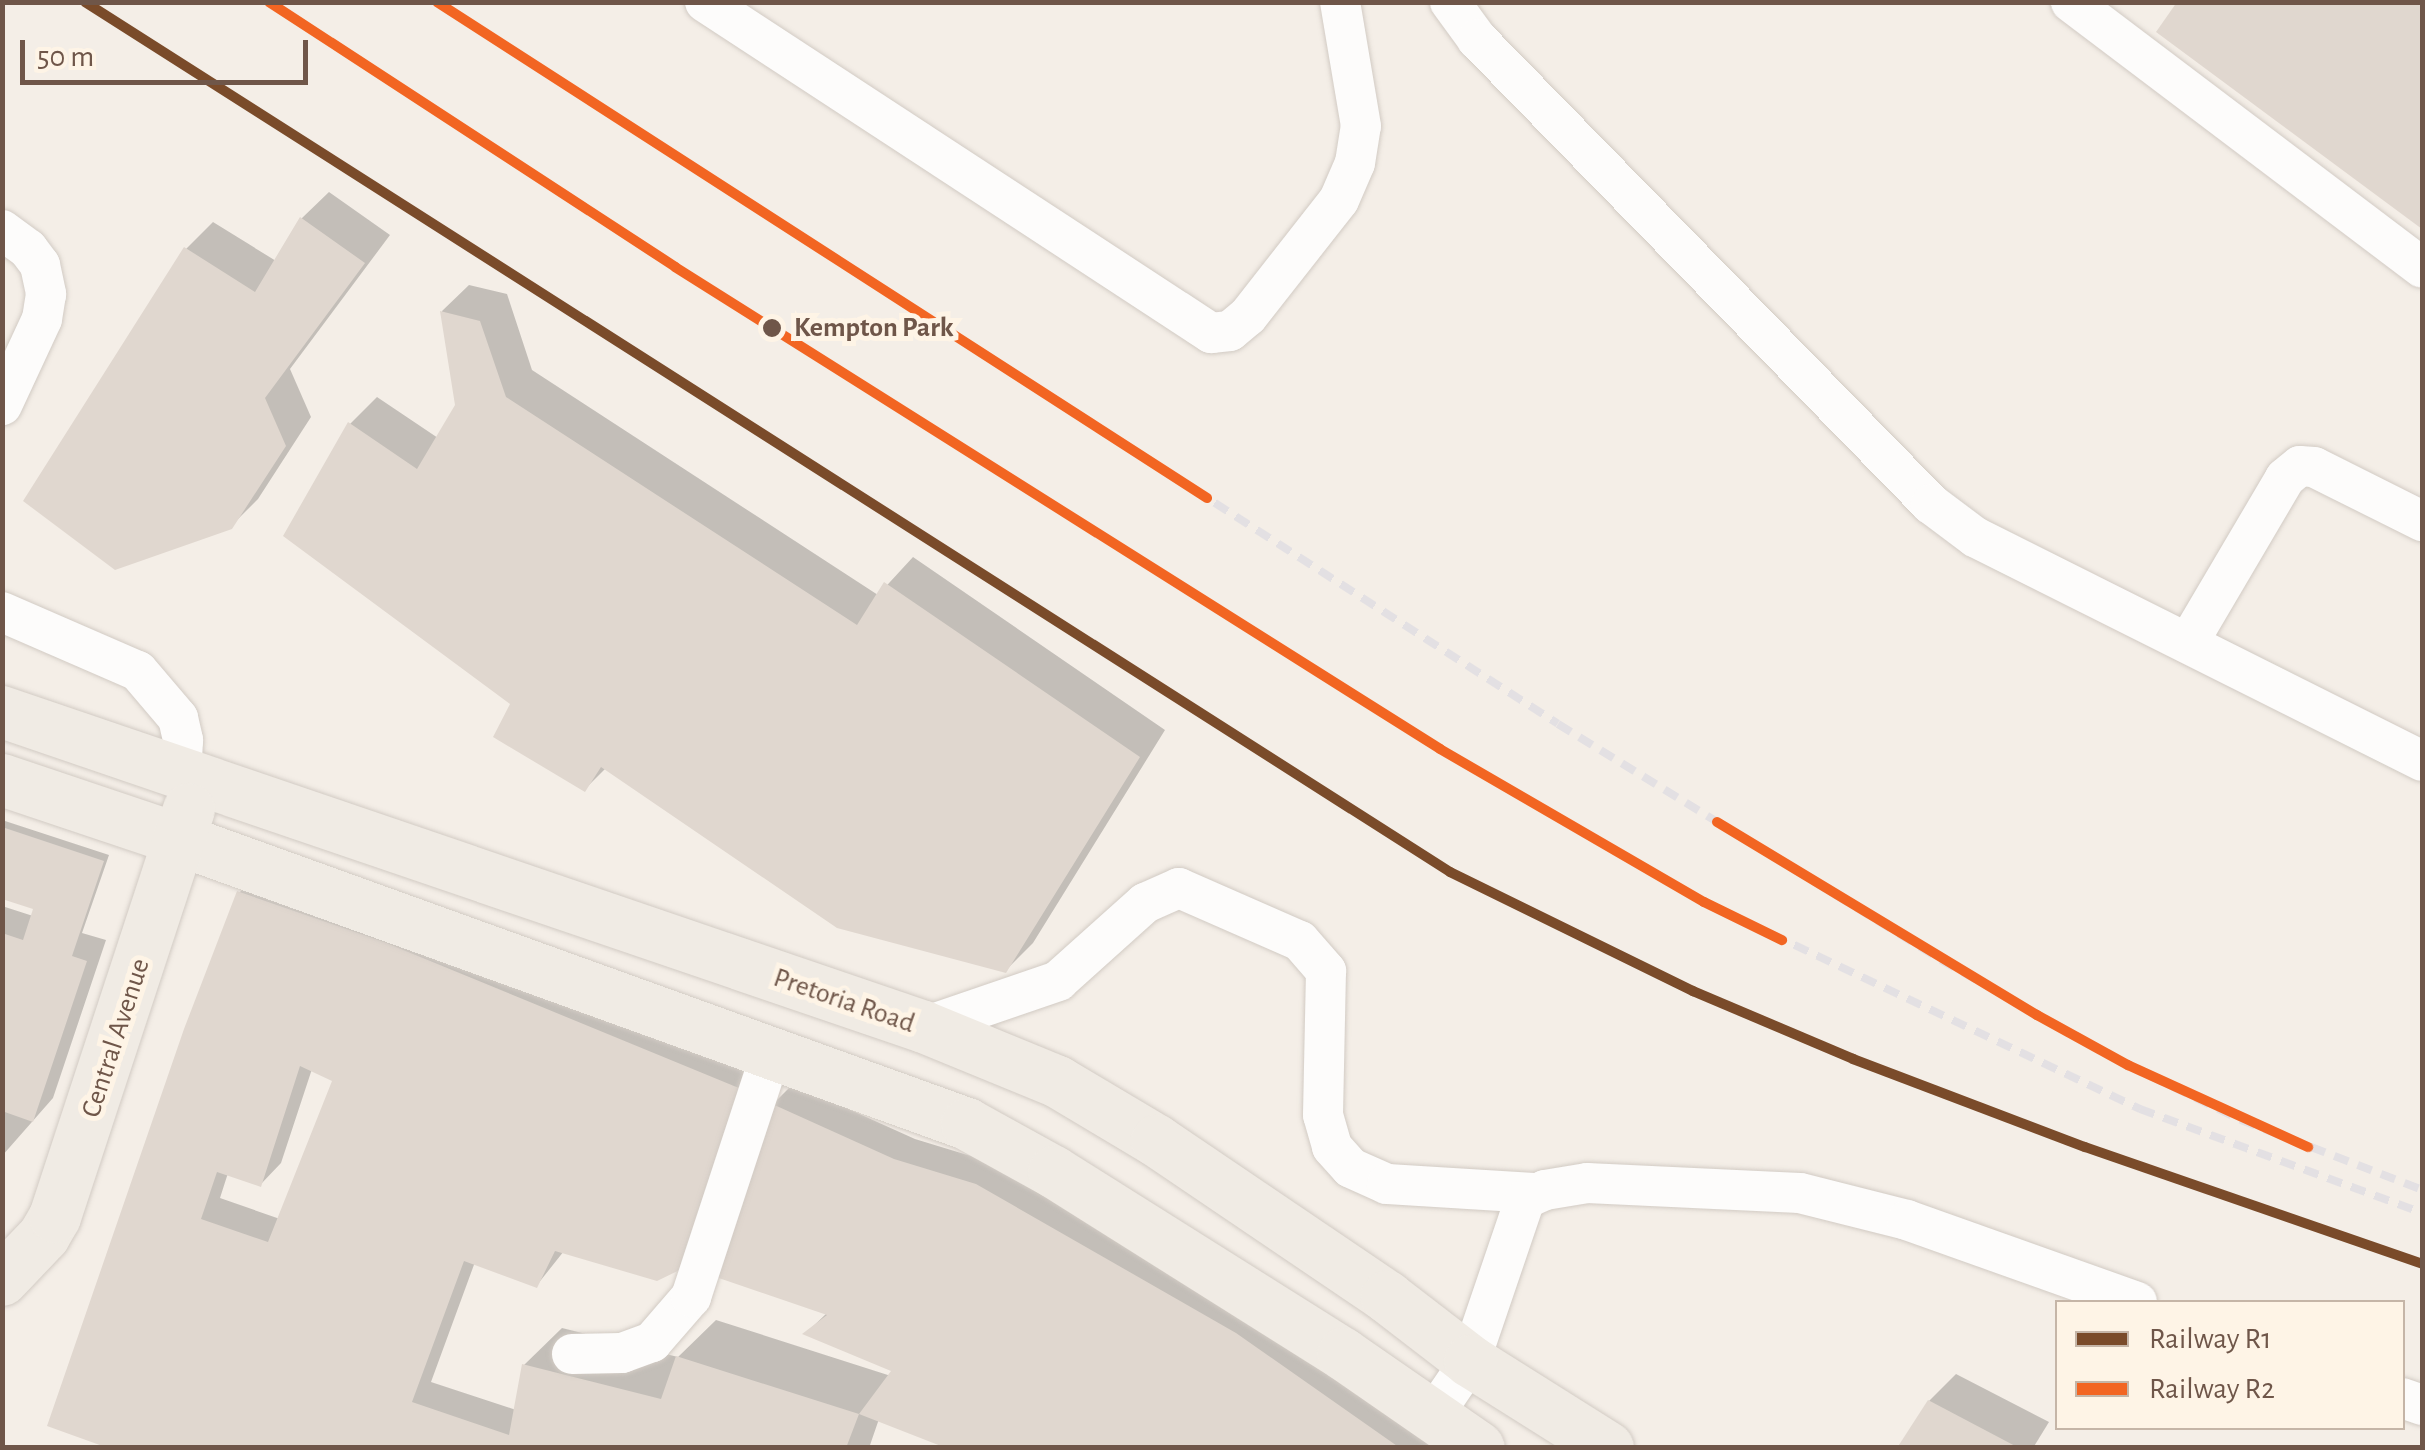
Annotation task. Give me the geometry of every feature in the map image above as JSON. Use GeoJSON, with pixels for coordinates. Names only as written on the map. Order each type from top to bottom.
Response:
{"type":"FeatureCollection","features":[{"type":"Feature","properties":{"kind":"main road","name":"Pretoria Road"},"geometry":{"type":"LineString","coordinates":[[2,712],[924,1027],[1094,1100],[1387,1297],[1470,1361],[1608,1448]]}},
{"type":"Feature","properties":{"kind":"main road","name":"Central Avenue"},"geometry":{"type":"LineString","coordinates":[[2,1280],[44,1236],[55,1217],[180,840],[189,776]]}},
{"type":"Feature","properties":{"kind":"main road"},"geometry":{"type":"LineString","coordinates":[[2,780],[180,840],[967,1124],[1036,1162],[1343,1354],[1479,1448]]}},
{"type":"Feature","properties":{"kind":"lane"},"geometry":{"type":"LineString","coordinates":[[706,2],[1211,334],[1230,332],[1248,316],[1339,200],[1355,163],[1361,126],[1340,2]]}},
{"type":"Feature","properties":{"kind":"lane"},"geometry":{"type":"LineString","coordinates":[[1450,2],[1476,39],[1931,504],[1976,537],[2422,761]]}},
{"type":"Feature","properties":{"kind":"lane"},"geometry":{"type":"LineString","coordinates":[[2071,2],[2422,267]]}},
{"type":"Feature","properties":{"kind":"lane"},"geometry":{"type":"LineString","coordinates":[[2,230],[28,249],[40,264],[46,294],[42,319],[2,404]]}},
{"type":"Feature","properties":{"kind":"lane"},"geometry":{"type":"LineString","coordinates":[[2188,643],[2285,478],[2300,466],[2314,467],[2422,521]]}},
{"type":"Feature","properties":{"kind":"lane"},"geometry":{"type":"LineString","coordinates":[[2,612],[138,671],[178,718],[189,776]]}},
{"type":"Feature","properties":{"kind":"lane"},"geometry":{"type":"LineString","coordinates":[[924,1027],[1058,981],[1145,903],[1179,888],[1300,941],[1326,970],[1323,1115],[1332,1147],[1351,1168],[1386,1184],[1534,1193],[1587,1183],[1800,1193],[1907,1220],[2130,1300]]}},
{"type":"Feature","properties":{"kind":"lane"},"geometry":{"type":"LineString","coordinates":[[572,1354],[622,1352],[652,1342],[691,1297],[771,1053]]}},
{"type":"Feature","properties":{"kind":"lane"},"geometry":{"type":"LineString","coordinates":[[1432,1417],[1470,1361],[1518,1209],[1534,1193]]}},
{"type":"Feature","properties":{"kind":"building"},"geometry":{"type":"Polygon","coordinates":[[[2177,2],[2422,2],[2422,229],[2156,32],[2177,2]]]}},
{"type":"Feature","properties":{"kind":"building"},"geometry":{"type":"Polygon","coordinates":[[[300,217],[365,263],[265,398],[286,446],[232,529],[115,570],[23,501],[184,247],[255,292],[300,217]]]}},
{"type":"Feature","properties":{"kind":"building"},"geometry":{"type":"Polygon","coordinates":[[[440,311],[480,321],[506,397],[857,625],[884,582],[1140,757],[1006,973],[837,928],[601,767],[585,792],[493,737],[510,704],[283,536],[348,422],[417,469],[455,405],[440,311]]]}},
{"type":"Feature","properties":{"kind":"building"},"geometry":{"type":"Polygon","coordinates":[[[2,827],[104,861],[72,956],[87,961],[33,1122],[2,1111],[2,933],[23,940],[33,909],[2,899],[2,827]]]}},
{"type":"Feature","properties":{"kind":"building"},"geometry":{"type":"Polygon","coordinates":[[[237,891],[384,942],[751,1093],[690,1265],[657,1281],[555,1251],[537,1288],[464,1261],[412,1402],[509,1435],[522,1364],[661,1399],[676,1356],[859,1414],[846,1448],[108,1448],[47,1426],[184,1029],[237,891]],[[300,1066],[261,1187],[217,1172],[201,1219],[268,1242],[332,1081],[300,1066]]]}},
{"type":"Feature","properties":{"kind":"building"},"geometry":{"type":"Polygon","coordinates":[[[770,1103],[894,1159],[976,1184],[1236,1333],[1400,1448],[946,1448],[859,1414],[891,1371],[802,1334],[827,1315],[710,1275],[770,1103]]]}},
{"type":"Feature","properties":{"kind":"building"},"geometry":{"type":"Polygon","coordinates":[[[1928,1400],[2019,1448],[1897,1448],[1928,1400]]]}},
{"type":"Feature","properties":{"kind":"railway"},"geometry":{"type":"LineString","coordinates":[[85,2],[1450,872],[1693,991],[1853,1059],[2085,1147],[2422,1264]]}},
{"type":"Feature","properties":{"kind":"railway"},"geometry":{"type":"LineString","coordinates":[[269,2],[675,267],[1440,749],[1704,902],[2140,1109],[2422,1213]]}},
{"type":"Feature","properties":{"kind":"railway"},"geometry":{"type":"LineString","coordinates":[[437,2],[1558,724],[1941,960],[2128,1065],[2241,1120],[2422,1190]]}},
{"type":"Feature","properties":{"kind":"rail line","name":"R1"},"geometry":{"type":"LineString","coordinates":[[85,2],[1450,872],[1693,991],[1853,1059],[2085,1147],[2422,1264]]}},
{"type":"Feature","properties":{"kind":"rail line","name":"R2"},"geometry":{"type":"LineString","coordinates":[[269,2],[675,267],[1440,749],[1704,902],[1782,940]]}},
{"type":"Feature","properties":{"kind":"rail line","name":"R2"},"geometry":{"type":"LineString","coordinates":[[437,2],[1207,498]]}},
{"type":"Feature","properties":{"kind":"rail line","name":"R2"},"geometry":{"type":"LineString","coordinates":[[1717,822],[2037,1015],[2128,1065],[2308,1147]]}},
{"type":"Feature","properties":{"kind":"place","name":"Kempton Park"},"geometry":{"type":"Point","coordinates":[772,328]}}]}
